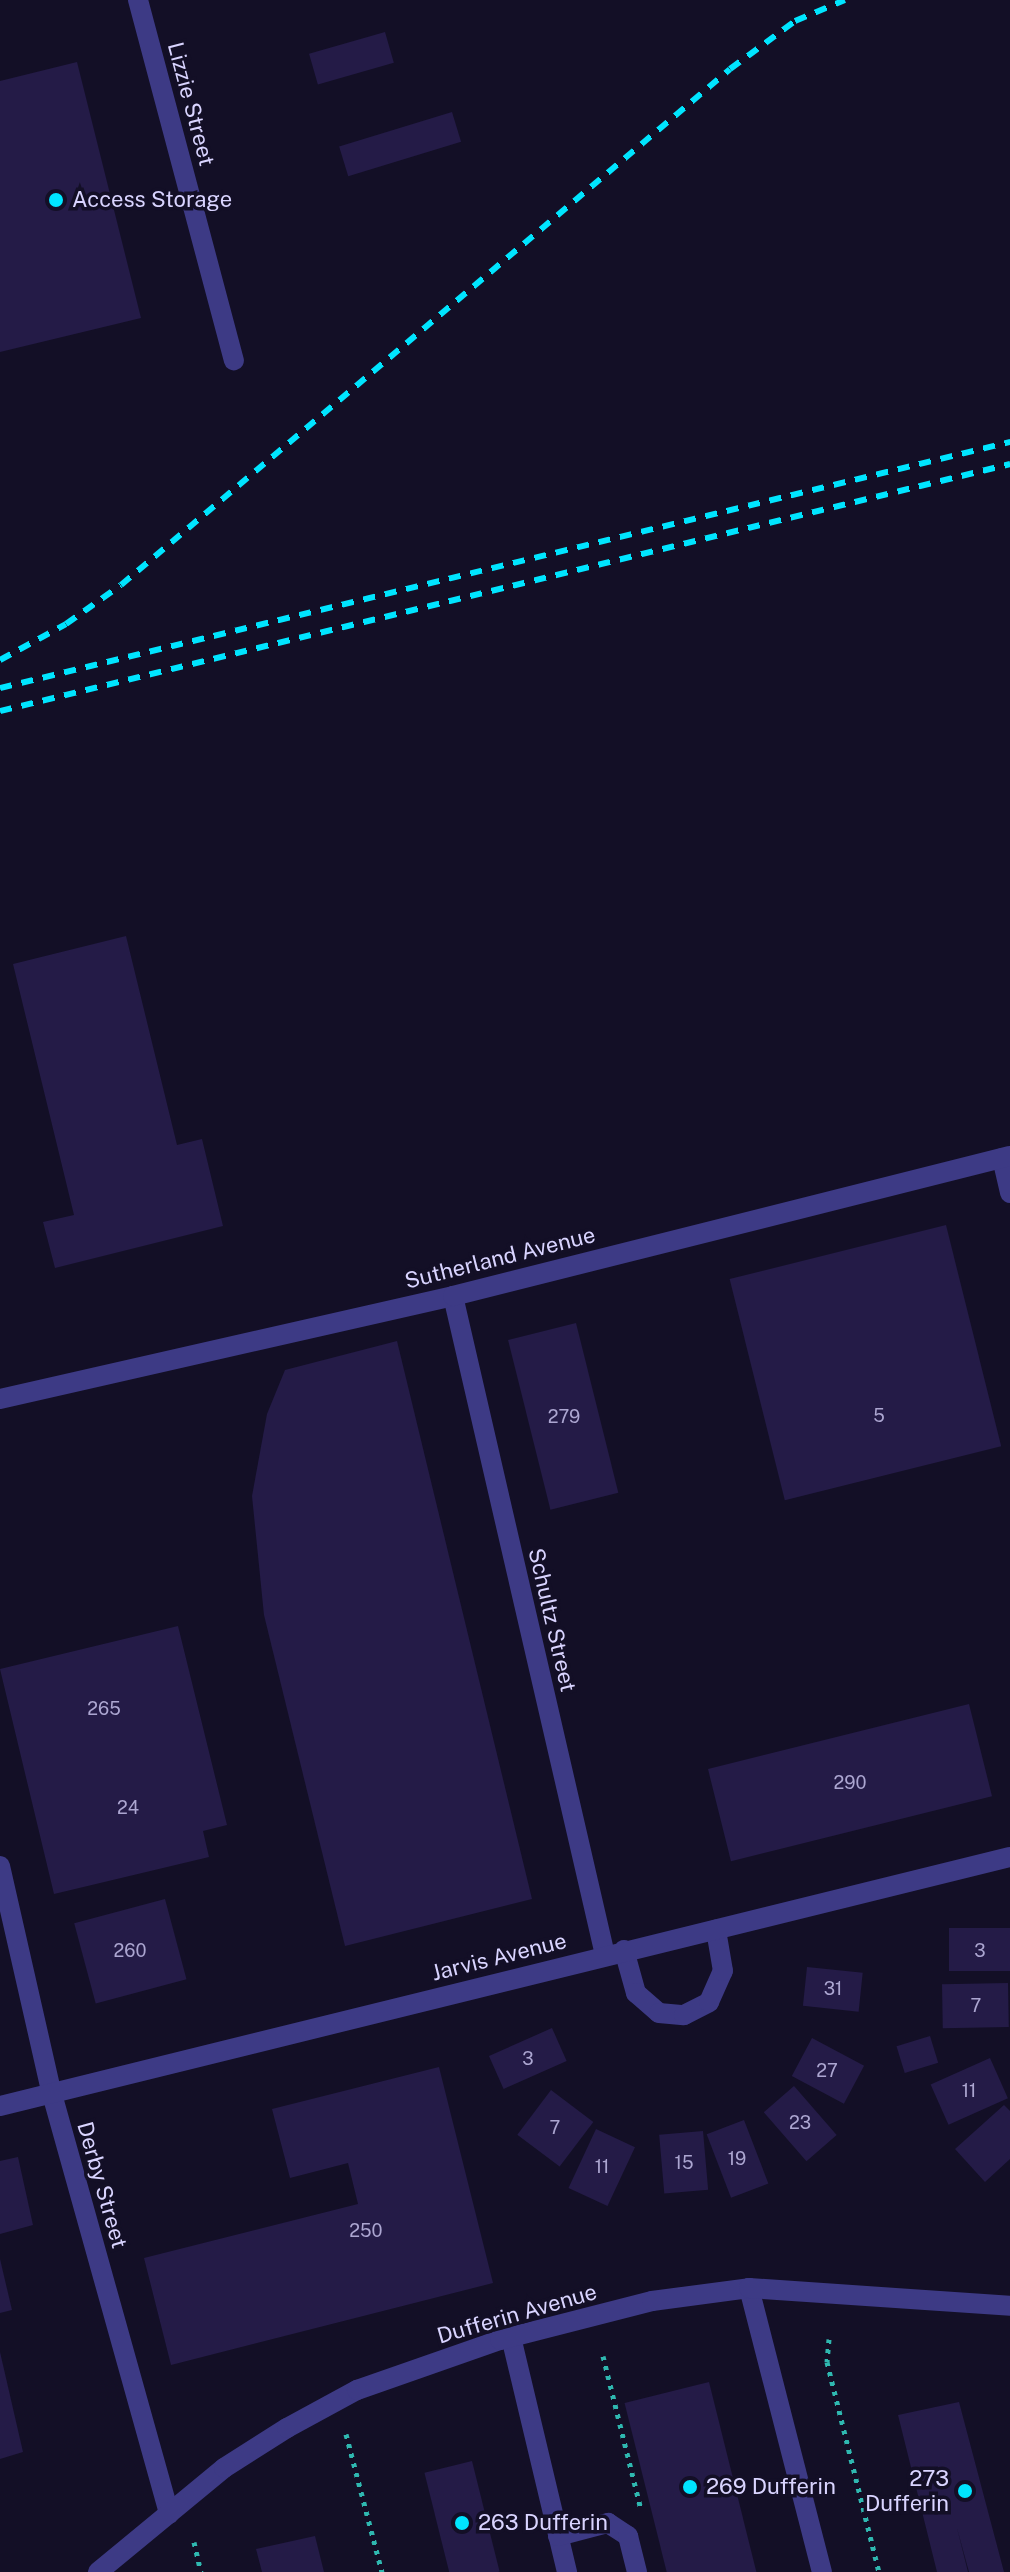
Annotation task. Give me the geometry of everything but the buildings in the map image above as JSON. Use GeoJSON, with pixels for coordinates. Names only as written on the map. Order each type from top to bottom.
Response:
{"type":"FeatureCollection","features":[{"type":"Feature","properties":{"kind":"street","name":"Lizzie Street"},"geometry":{"type":"LineString","coordinates":[[138,0],[234,360]]}},
{"type":"Feature","properties":{"kind":"street"},"geometry":{"type":"LineString","coordinates":[[1006,1157],[1010,1193]]}},
{"type":"Feature","properties":{"kind":"street","name":"Sutherland Avenue"},"geometry":{"type":"LineString","coordinates":[[0,1399],[453,1296],[1006,1157]]}},
{"type":"Feature","properties":{"kind":"street","name":"Schultz Street"},"geometry":{"type":"LineString","coordinates":[[453,1296],[615,1952],[636,1993],[659,2013],[684,2015],[709,2002],[723,1971],[716,1930]]}},
{"type":"Feature","properties":{"kind":"street","name":"Jarvis Avenue"},"geometry":{"type":"LineString","coordinates":[[0,2106],[1010,1857]]}},
{"type":"Feature","properties":{"kind":"street","name":"Derby Street"},"geometry":{"type":"LineString","coordinates":[[0,1866],[52,2094],[169,2514]]}},
{"type":"Feature","properties":{"kind":"street"},"geometry":{"type":"LineString","coordinates":[[749,2288],[822,2572]]}},
{"type":"Feature","properties":{"kind":"street","name":"Dufferin Avenue"},"geometry":{"type":"LineString","coordinates":[[98,2572],[224,2468],[357,2390],[511,2337],[652,2301],[749,2288],[1010,2306]]}},
{"type":"Feature","properties":{"kind":"street"},"geometry":{"type":"LineString","coordinates":[[511,2337],[567,2572]]}},
{"type":"Feature","properties":{"kind":"street"},"geometry":{"type":"LineString","coordinates":[[558,2536],[608,2523],[628,2536],[637,2572]]}},
{"type":"Feature","properties":{"kind":"path"},"geometry":{"type":"LineString","coordinates":[[829,2339],[827,2362],[879,2572]]}},
{"type":"Feature","properties":{"kind":"path"},"geometry":{"type":"LineString","coordinates":[[603,2356],[645,2526]]}},
{"type":"Feature","properties":{"kind":"path"},"geometry":{"type":"LineString","coordinates":[[346,2434],[382,2572]]}},
{"type":"Feature","properties":{"kind":"path"},"geometry":{"type":"LineString","coordinates":[[194,2542],[201,2572]]}},
{"type":"Feature","properties":{"kind":"railway"},"geometry":{"type":"LineString","coordinates":[[0,660],[66,624],[121,585],[730,69],[795,21],[845,0]]}},
{"type":"Feature","properties":{"kind":"railway"},"geometry":{"type":"LineString","coordinates":[[0,688],[1010,442]]}},
{"type":"Feature","properties":{"kind":"railway"},"geometry":{"type":"LineString","coordinates":[[0,711],[1010,464]]}},
{"type":"Feature","properties":{"kind":"place","name":"Access Storage"},"geometry":{"type":"Point","coordinates":[56,200]}},
{"type":"Feature","properties":{"kind":"place","name":"269 Dufferin"},"geometry":{"type":"Point","coordinates":[690,2487]}},
{"type":"Feature","properties":{"kind":"place","name":"273 Dufferin"},"geometry":{"type":"Point","coordinates":[965,2491]}},
{"type":"Feature","properties":{"kind":"place","name":"263 Dufferin"},"geometry":{"type":"Point","coordinates":[462,2523]}}]}
